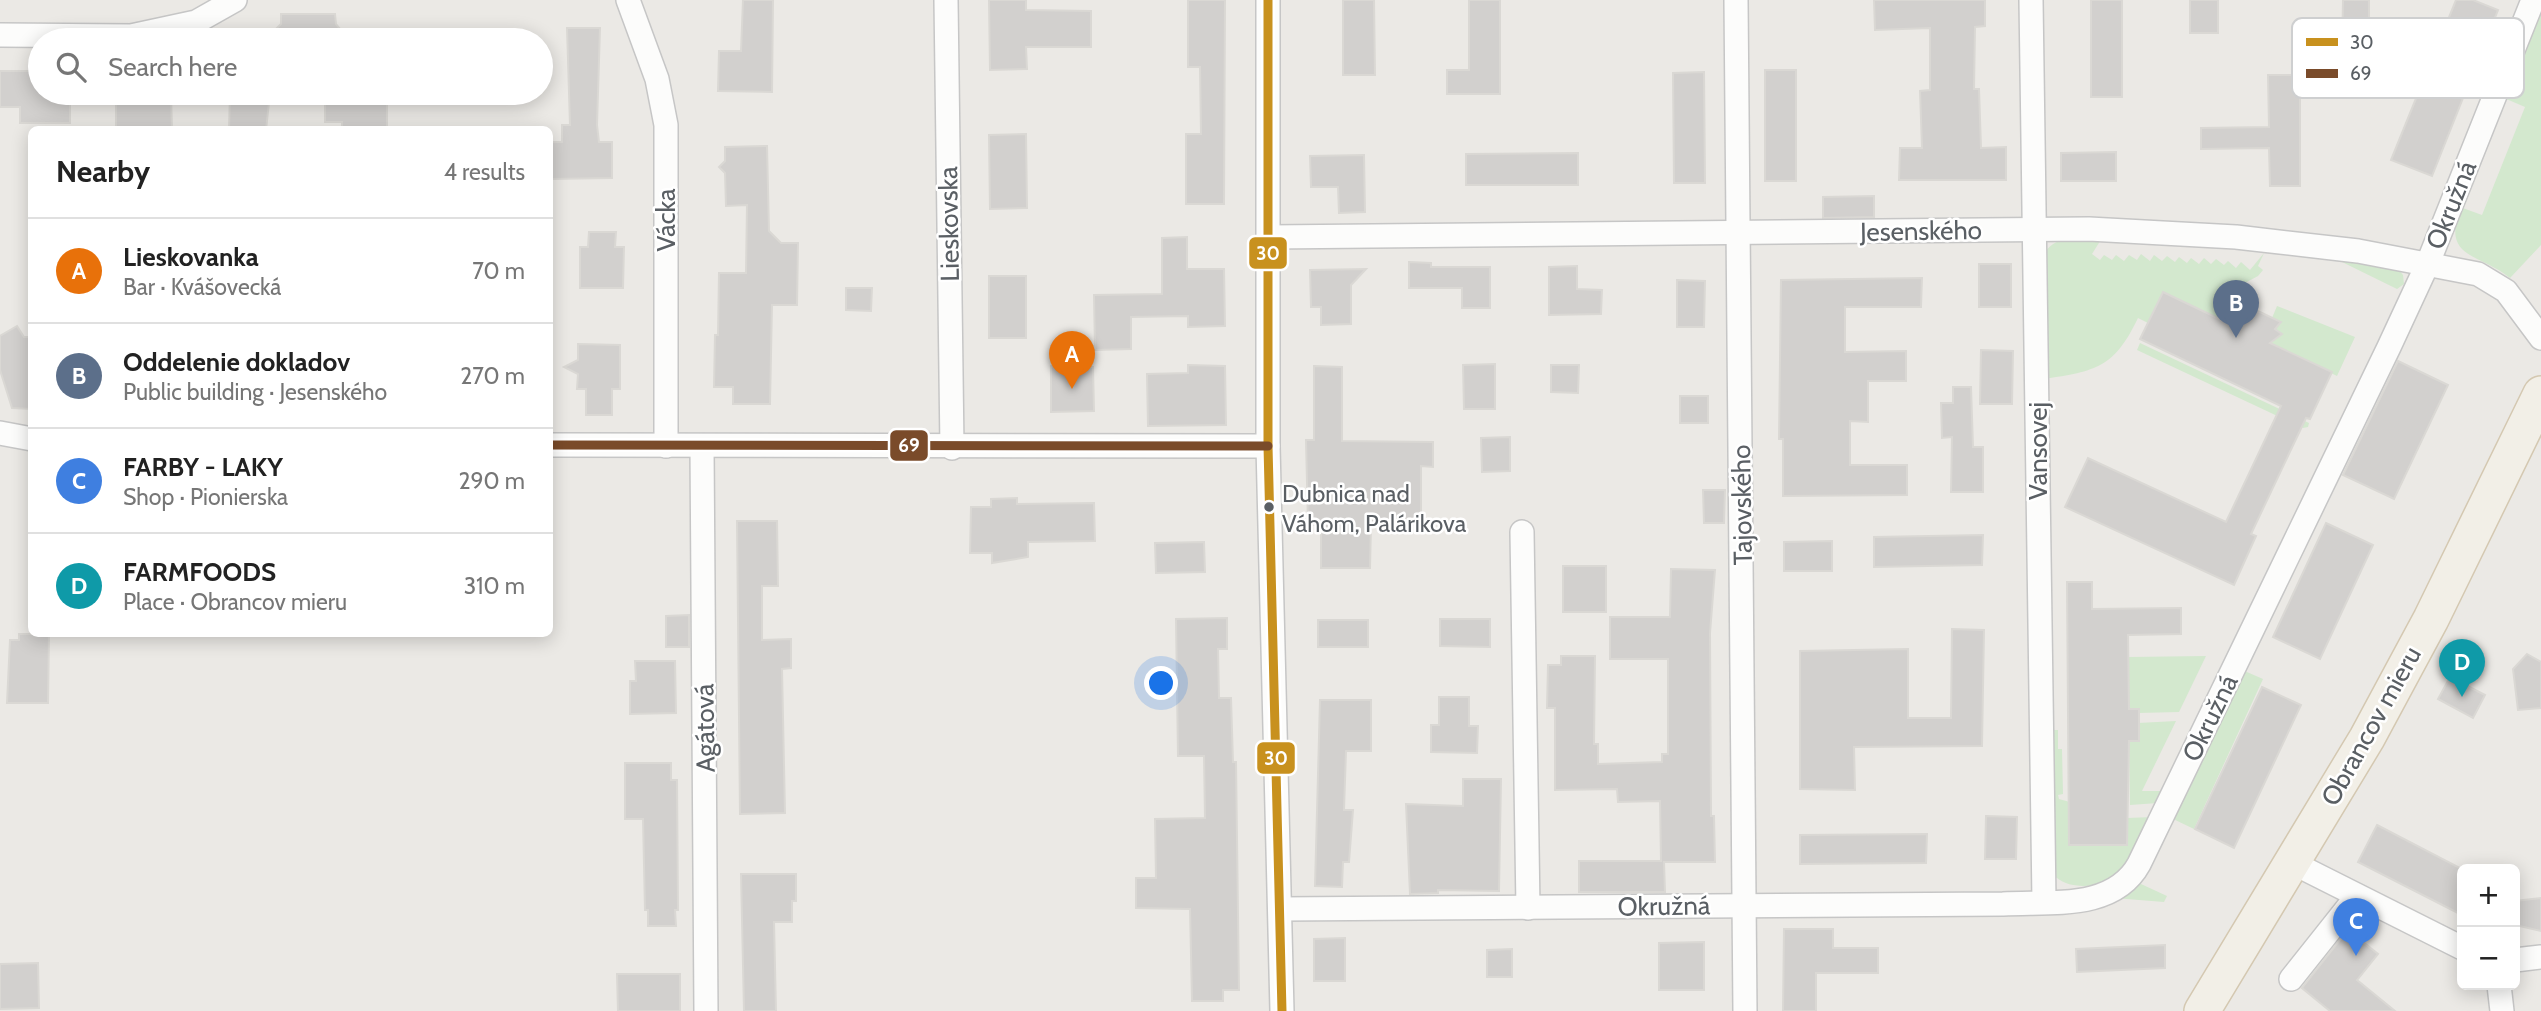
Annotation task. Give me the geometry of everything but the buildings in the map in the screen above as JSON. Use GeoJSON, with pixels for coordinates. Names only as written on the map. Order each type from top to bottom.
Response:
{"type":"FeatureCollection","features":[{"type":"Feature","properties":{"kind":"main road","name":"Obrancov mieru"},"geometry":{"type":"LineString","coordinates":[[2202,1011],[2367,737],[2431,619],[2541,394]]}},
{"type":"Feature","properties":{"kind":"street"},"geometry":{"type":"LineString","coordinates":[[168,28],[196,22],[235,0]]}},
{"type":"Feature","properties":{"kind":"street","name":"Vácka"},"geometry":{"type":"LineString","coordinates":[[628,0],[657,79],[666,125],[666,446]]}},
{"type":"Feature","properties":{"kind":"street","name":"Lieskovska"},"geometry":{"type":"LineString","coordinates":[[946,0],[952,448]]}},
{"type":"Feature","properties":{"kind":"street"},"geometry":{"type":"LineString","coordinates":[[1268,0],[1268,446],[1283,1011]]}},
{"type":"Feature","properties":{"kind":"street","name":"Tajovského"},"geometry":{"type":"LineString","coordinates":[[1736,0],[1745,1011]]}},
{"type":"Feature","properties":{"kind":"street","name":"Vansovej"},"geometry":{"type":"LineString","coordinates":[[2031,0],[2044,901]]}},
{"type":"Feature","properties":{"kind":"street","name":"Okružná"},"geometry":{"type":"LineString","coordinates":[[2524,23],[2533,0]]}},
{"type":"Feature","properties":{"kind":"street"},"geometry":{"type":"LineString","coordinates":[[0,35],[28,35]]}},
{"type":"Feature","properties":{"kind":"street","name":"Okružná"},"geometry":{"type":"LineString","coordinates":[[1281,909],[2044,901],[2103,896],[2122,885],[2135,871],[2320,492],[2428,263],[2494,98]]}},
{"type":"Feature","properties":{"kind":"street","name":"Jesenského"},"geometry":{"type":"LineString","coordinates":[[1269,237],[2036,229],[2130,230],[2236,237],[2428,263],[2466,271],[2498,284],[2517,303],[2541,338]]}},
{"type":"Feature","properties":{"kind":"street"},"geometry":{"type":"LineString","coordinates":[[0,433],[28,438]]}},
{"type":"Feature","properties":{"kind":"street"},"geometry":{"type":"LineString","coordinates":[[553,445],[952,448],[1268,446]]}},
{"type":"Feature","properties":{"kind":"street"},"geometry":{"type":"LineString","coordinates":[[0,450],[28,446]]}},
{"type":"Feature","properties":{"kind":"street","name":"Agátová"},"geometry":{"type":"LineString","coordinates":[[702,446],[706,1011]]}},
{"type":"Feature","properties":{"kind":"street"},"geometry":{"type":"LineString","coordinates":[[1522,532],[1528,908]]}},
{"type":"Feature","properties":{"kind":"street"},"geometry":{"type":"LineString","coordinates":[[2293,863],[2457,946]]}},
{"type":"Feature","properties":{"kind":"street"},"geometry":{"type":"LineString","coordinates":[[2291,979],[2357,896]]}},
{"type":"Feature","properties":{"kind":"street"},"geometry":{"type":"LineString","coordinates":[[2520,959],[2541,957]]}},
{"type":"Feature","properties":{"kind":"street"},"geometry":{"type":"LineString","coordinates":[[2500,990],[2502,1011]]}},
{"type":"Feature","properties":{"kind":"green space"},"geometry":{"type":"Polygon","coordinates":[[[2541,5],[2541,245],[2510,278],[2466,253],[2459,246],[2456,224],[2460,207],[2482,215],[2525,107],[2504,98],[2524,98],[2524,48],[2541,5]]]}},
{"type":"Feature","properties":{"kind":"green space"},"geometry":{"type":"Polygon","coordinates":[[[2102,238],[2092,254],[2100,260],[2104,255],[2112,260],[2116,255],[2124,261],[2129,255],[2137,260],[2141,254],[2150,261],[2154,255],[2162,261],[2167,256],[2175,262],[2179,257],[2187,263],[2191,258],[2199,264],[2204,258],[2211,264],[2216,259],[2224,265],[2228,261],[2236,268],[2241,262],[2250,270],[2264,253],[2258,266],[2263,270],[2258,276],[2213,300],[2215,308],[2233,311],[2233,325],[2163,292],[2148,323],[2138,318],[2120,348],[2102,364],[2077,373],[2044,379],[2044,254],[2049,247],[2062,240],[2102,238]]]}},
{"type":"Feature","properties":{"kind":"green space"},"geometry":{"type":"Polygon","coordinates":[[[2303,254],[2397,268],[2403,275],[2404,284],[2397,289],[2340,261],[2301,257],[2303,254]]]}},
{"type":"Feature","properties":{"kind":"green space"},"geometry":{"type":"Polygon","coordinates":[[[2277,306],[2355,337],[2337,376],[2270,343],[2281,335],[2275,329],[2279,324],[2272,318],[2277,306]]]}},
{"type":"Feature","properties":{"kind":"green space"},"geometry":{"type":"Polygon","coordinates":[[[2140,343],[2309,423],[2308,427],[2303,428],[2137,350],[2140,343]]]}},
{"type":"Feature","properties":{"kind":"green space"},"geometry":{"type":"Polygon","coordinates":[[[2206,656],[2179,712],[2138,713],[2129,709],[2128,657],[2206,656]]]}},
{"type":"Feature","properties":{"kind":"green space"},"geometry":{"type":"Polygon","coordinates":[[[2240,669],[2263,679],[2194,829],[2169,817],[2240,669]]]}},
{"type":"Feature","properties":{"kind":"green space"},"geometry":{"type":"Polygon","coordinates":[[[2176,721],[2142,791],[2166,791],[2158,803],[2130,805],[2129,741],[2138,723],[2176,721]]]}},
{"type":"Feature","properties":{"kind":"green space"},"geometry":{"type":"Polygon","coordinates":[[[2049,730],[2058,730],[2058,749],[2062,749],[2063,794],[2058,795],[2059,799],[2127,818],[2153,817],[2142,841],[2127,863],[2118,873],[2096,885],[2069,884],[2052,874],[2049,730]]]}},
{"type":"Feature","properties":{"kind":"green space"},"geometry":{"type":"Polygon","coordinates":[[[2141,884],[2167,896],[2164,902],[2114,898],[2129,887],[2141,884]]]}},
{"type":"Feature","properties":{"kind":"transit line","name":"30"},"geometry":{"type":"LineString","coordinates":[[1268,0],[1268,446],[1282,1011]]}},
{"type":"Feature","properties":{"kind":"transit line","name":"69"},"geometry":{"type":"LineString","coordinates":[[553,445],[1268,446]]}},
{"type":"Feature","properties":{"kind":"place","name":"Oddelenie dokladov"},"geometry":{"type":"Point","coordinates":[2236,338]}},
{"type":"Feature","properties":{"kind":"place","name":"Lieskovanka"},"geometry":{"type":"Point","coordinates":[1072,389]}},
{"type":"Feature","properties":{"kind":"place","name":"Dubnica nad Váhom, Palárikova"},"geometry":{"type":"Point","coordinates":[1269,507]}},
{"type":"Feature","properties":{"kind":"place","name":"FARMFOODS"},"geometry":{"type":"Point","coordinates":[2462,697]}},
{"type":"Feature","properties":{"kind":"place","name":"FARBY - LAKY"},"geometry":{"type":"Point","coordinates":[2356,956]}}]}
